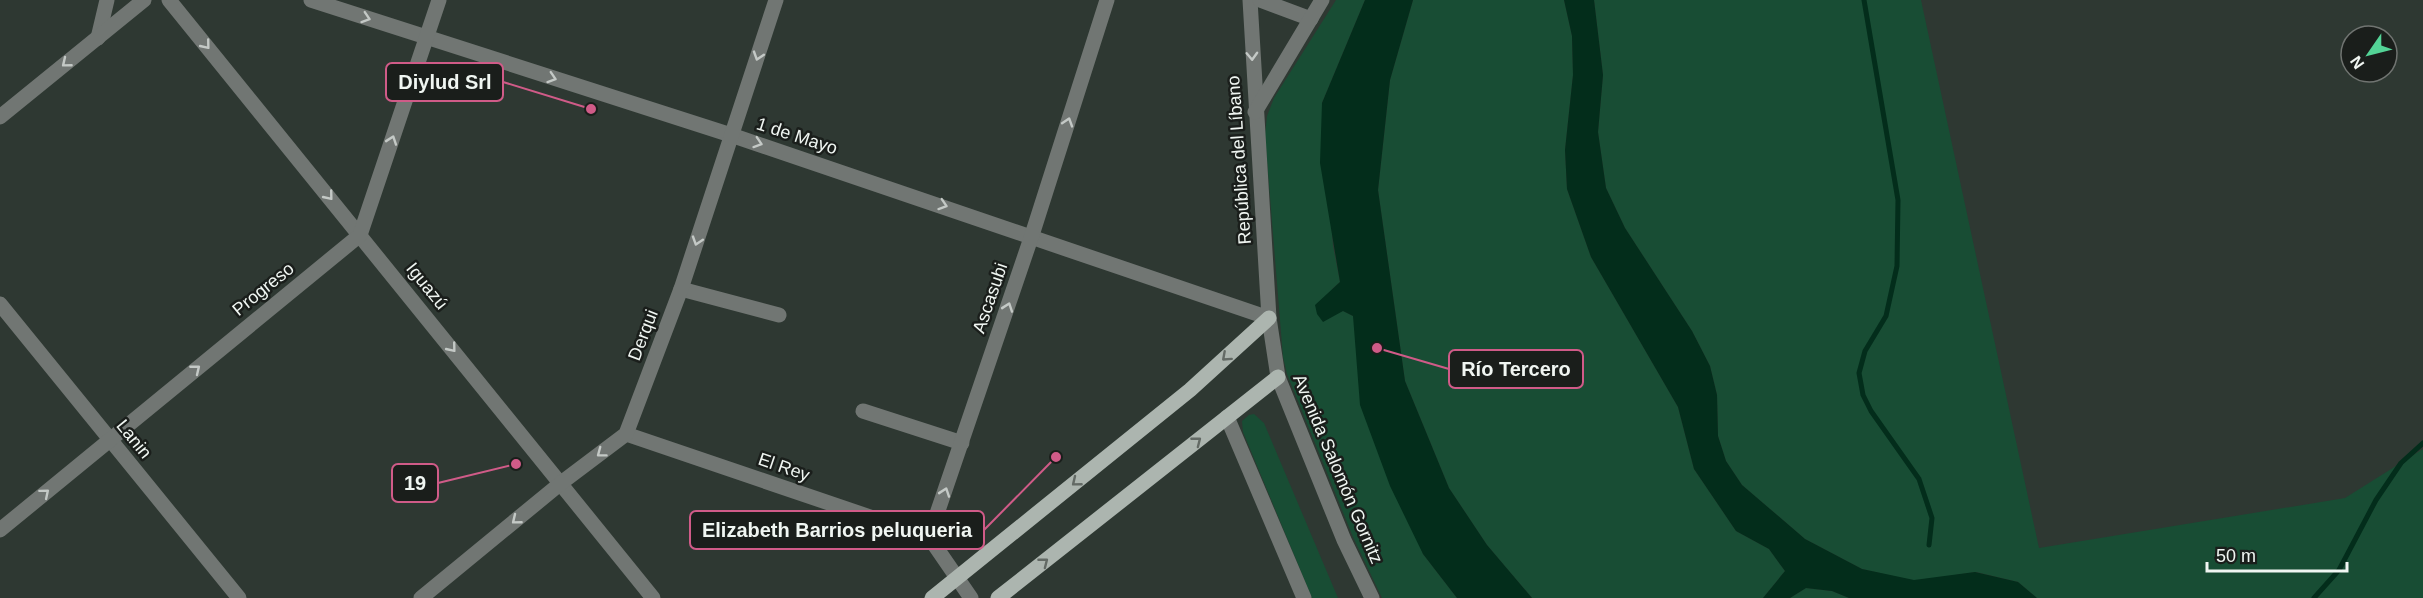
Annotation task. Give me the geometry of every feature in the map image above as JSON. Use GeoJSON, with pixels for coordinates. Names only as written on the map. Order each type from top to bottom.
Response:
{"type":"FeatureCollection","features":[{"type":"Feature","properties":{"kind":"main road"},"geometry":{"type":"LineString","coordinates":[[932,598],[1190,390],[1269,318]]}},
{"type":"Feature","properties":{"kind":"main road"},"geometry":{"type":"LineString","coordinates":[[998,598],[1278,377]]}},
{"type":"Feature","properties":{"kind":"street"},"geometry":{"type":"LineString","coordinates":[[98,38],[107,0]]}},
{"type":"Feature","properties":{"kind":"street"},"geometry":{"type":"LineString","coordinates":[[0,117],[144,0]]}},
{"type":"Feature","properties":{"kind":"street","name":"Iguazú"},"geometry":{"type":"LineString","coordinates":[[169,0],[653,598]]}},
{"type":"Feature","properties":{"kind":"street","name":"1 de Mayo"},"geometry":{"type":"LineString","coordinates":[[310,0],[732,135],[1032,235],[1269,318]]}},
{"type":"Feature","properties":{"kind":"street"},"geometry":{"type":"LineString","coordinates":[[360,235],[439,0]]}},
{"type":"Feature","properties":{"kind":"street","name":"Derqui"},"geometry":{"type":"LineString","coordinates":[[626,434],[681,289],[776,0]]}},
{"type":"Feature","properties":{"kind":"street","name":"Ascasubi"},"geometry":{"type":"LineString","coordinates":[[930,537],[1032,235],[1107,0]]}},
{"type":"Feature","properties":{"kind":"street","name":"República del Líbano"},"geometry":{"type":"LineString","coordinates":[[1250,0],[1254,111],[1269,318]]}},
{"type":"Feature","properties":{"kind":"street"},"geometry":{"type":"LineString","coordinates":[[1260,0],[1311,19]]}},
{"type":"Feature","properties":{"kind":"street"},"geometry":{"type":"LineString","coordinates":[[1254,111],[1322,0]]}},
{"type":"Feature","properties":{"kind":"street","name":"Progreso"},"geometry":{"type":"LineString","coordinates":[[0,530],[360,235]]}},
{"type":"Feature","properties":{"kind":"street"},"geometry":{"type":"LineString","coordinates":[[681,289],[779,315]]}},
{"type":"Feature","properties":{"kind":"street","name":"Lanin"},"geometry":{"type":"LineString","coordinates":[[0,304],[239,598]]}},
{"type":"Feature","properties":{"kind":"street","name":"Avenida Salomón Gornitz"},"geometry":{"type":"LineString","coordinates":[[1269,318],[1278,377],[1344,540],[1372,598]]}},
{"type":"Feature","properties":{"kind":"street"},"geometry":{"type":"LineString","coordinates":[[862,411],[962,443]]}},
{"type":"Feature","properties":{"kind":"street"},"geometry":{"type":"LineString","coordinates":[[1227,417],[1304,598]]}},
{"type":"Feature","properties":{"kind":"street"},"geometry":{"type":"LineString","coordinates":[[421,598],[561,483],[626,434]]}},
{"type":"Feature","properties":{"kind":"street","name":"El Rey"},"geometry":{"type":"LineString","coordinates":[[626,434],[930,537]]}},
{"type":"Feature","properties":{"kind":"street"},"geometry":{"type":"LineString","coordinates":[[930,537],[971,598]]}},
{"type":"Feature","properties":{"kind":"shaded area"},"geometry":{"type":"Polygon","coordinates":[[[1336,0],[1365,0],[1322,103],[1333,246],[1340,282],[1332,289],[1336,313],[1343,311],[1353,316],[1423,554],[1457,598],[1382,598],[1353,537],[1287,374],[1283,357],[1265,135],[1267,116],[1274,98],[1336,0]]]}},
{"type":"Feature","properties":{"kind":"shaded area"},"geometry":{"type":"Polygon","coordinates":[[[1365,0],[1413,0],[1390,80],[1378,190],[1405,381],[1449,488],[1487,545],[1532,598],[1457,598],[1423,554],[1390,486],[1360,405],[1353,316],[1343,311],[1323,322],[1317,314],[1315,305],[1340,282],[1320,163],[1322,103],[1365,0]]]}},
{"type":"Feature","properties":{"kind":"shaded area"},"geometry":{"type":"Polygon","coordinates":[[[1413,0],[1564,0],[1572,36],[1573,75],[1565,150],[1567,189],[1591,257],[1678,407],[1694,469],[1736,531],[1769,549],[1785,571],[1763,598],[1532,598],[1487,545],[1449,488],[1405,381],[1378,190],[1390,80],[1413,0]]]}},
{"type":"Feature","properties":{"kind":"shaded area"},"geometry":{"type":"Polygon","coordinates":[[[1564,0],[1594,0],[1603,75],[1598,132],[1606,188],[1625,228],[1692,331],[1710,366],[1717,395],[1718,436],[1726,461],[1742,485],[1805,539],[1862,569],[1914,580],[1975,572],[2018,582],[2037,598],[1849,598],[1832,591],[1806,588],[1790,598],[1763,598],[1785,571],[1769,549],[1736,531],[1694,469],[1678,407],[1591,257],[1567,189],[1565,150],[1573,75],[1572,36],[1564,0]]]}},
{"type":"Feature","properties":{"kind":"shaded area"},"geometry":{"type":"Polygon","coordinates":[[[1594,0],[1921,0],[2039,548],[2345,498],[2423,449],[2423,598],[2037,598],[2018,582],[1976,572],[1914,581],[1862,569],[1805,539],[1742,485],[1726,461],[1718,436],[1717,395],[1710,366],[1692,331],[1625,228],[1606,188],[1598,132],[1603,75],[1594,0]]]}},
{"type":"Feature","properties":{"kind":"shaded area"},"geometry":{"type":"Polygon","coordinates":[[[1254,414],[1264,423],[1338,598],[1312,598],[1243,432],[1242,421],[1254,414]]]}},
{"type":"Feature","properties":{"kind":"shaded area"},"geometry":{"type":"Polygon","coordinates":[[[1806,588],[1832,591],[1849,598],[1790,598],[1806,588]]]}},
{"type":"Feature","properties":{"kind":"waterway"},"geometry":{"type":"LineString","coordinates":[[1864,0],[1898,200],[1897,266],[1886,316],[1865,351],[1859,373],[1863,395],[1871,411],[1919,479],[1932,518],[1929,545]]}},
{"type":"Feature","properties":{"kind":"waterway"},"geometry":{"type":"LineString","coordinates":[[2314,598],[2339,570],[2376,500],[2401,463],[2423,443]]}},
{"type":"Feature","properties":{"kind":"place","name":"Diylud Srl"},"geometry":{"type":"Point","coordinates":[591,109]}},
{"type":"Feature","properties":{"kind":"place","name":"Río Tercero"},"geometry":{"type":"Point","coordinates":[1377,348]}},
{"type":"Feature","properties":{"kind":"place","name":"Elizabeth Barrios peluqueria"},"geometry":{"type":"Point","coordinates":[1056,457]}},
{"type":"Feature","properties":{"kind":"place","name":"19"},"geometry":{"type":"Point","coordinates":[516,464]}}]}
